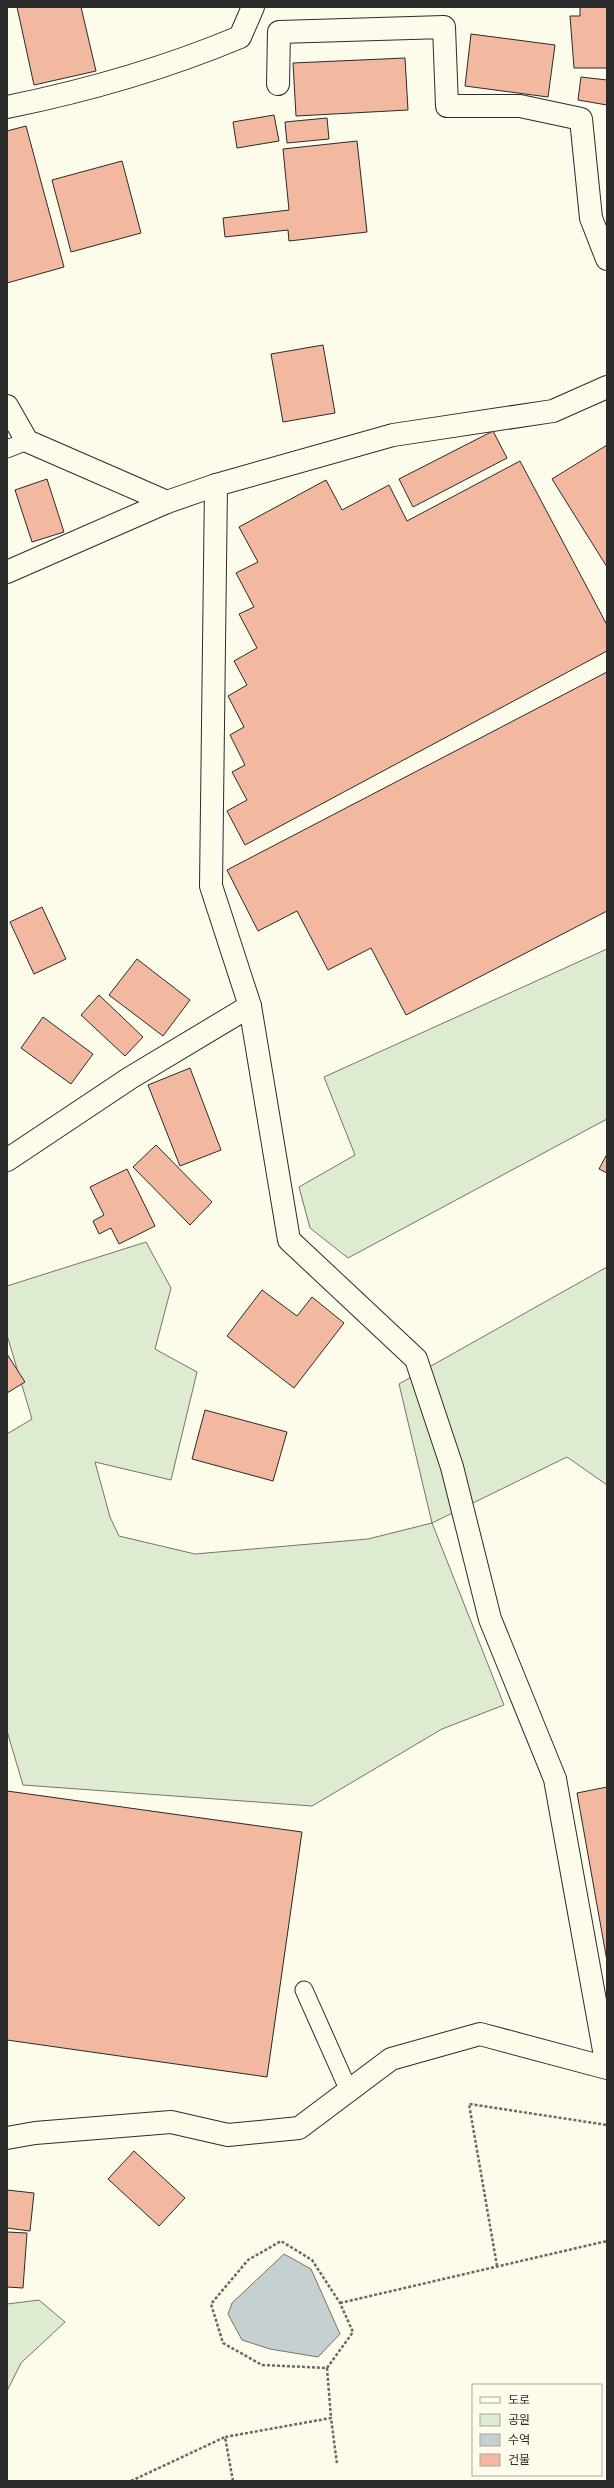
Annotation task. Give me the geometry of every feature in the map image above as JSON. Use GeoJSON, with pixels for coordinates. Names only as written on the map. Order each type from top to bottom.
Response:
{"type":"FeatureCollection","features":[{"type":"Feature","properties":{"kind":"street"},"geometry":{"type":"LineString","coordinates":[[7,107],[44,100],[199,54],[240,37],[253,7]]}},
{"type":"Feature","properties":{"kind":"street"},"geometry":{"type":"LineString","coordinates":[[278,84],[278,32],[444,27],[447,106],[520,106],[581,118],[591,218],[607,259]]}},
{"type":"Feature","properties":{"kind":"street"},"geometry":{"type":"LineString","coordinates":[[7,572],[167,502],[216,485],[393,435],[553,411],[607,387]]}},
{"type":"Feature","properties":{"kind":"street"},"geometry":{"type":"LineString","coordinates":[[7,406],[27,441],[167,502]]}},
{"type":"Feature","properties":{"kind":"street"},"geometry":{"type":"LineString","coordinates":[[7,2138],[35,2133],[171,2122],[228,2135],[299,2128],[391,2059],[480,2034],[607,2067],[555,1779],[490,1619],[452,1467],[416,1359],[289,1240],[250,1006],[211,886],[216,485]]}},
{"type":"Feature","properties":{"kind":"street"},"geometry":{"type":"LineString","coordinates":[[7,1160],[130,1078],[250,1006]]}},
{"type":"Feature","properties":{"kind":"lane"},"geometry":{"type":"LineString","coordinates":[[7,449],[27,441]]}},
{"type":"Feature","properties":{"kind":"lane"},"geometry":{"type":"LineString","coordinates":[[304,1990],[349,2091]]}},
{"type":"Feature","properties":{"kind":"path"},"geometry":{"type":"LineString","coordinates":[[498,2266],[469,2104],[607,2125]]}},
{"type":"Feature","properties":{"kind":"path"},"geometry":{"type":"LineString","coordinates":[[327,2368],[262,2365],[223,2343],[211,2304],[248,2260],[281,2241],[312,2260],[340,2303],[353,2332],[327,2368],[331,2418],[337,2464]]}},
{"type":"Feature","properties":{"kind":"path"},"geometry":{"type":"LineString","coordinates":[[340,2303],[607,2241]]}},
{"type":"Feature","properties":{"kind":"path"},"geometry":{"type":"LineString","coordinates":[[131,2481],[226,2437],[331,2418]]}},
{"type":"Feature","properties":{"kind":"path"},"geometry":{"type":"LineString","coordinates":[[226,2437],[233,2481]]}},
{"type":"Feature","properties":{"kind":"green space"},"geometry":{"type":"Polygon","coordinates":[[[607,949],[607,1119],[348,1258],[310,1228],[299,1187],[355,1155],[324,1077],[607,949]]]}},
{"type":"Feature","properties":{"kind":"green space"},"geometry":{"type":"Polygon","coordinates":[[[146,1242],[171,1288],[155,1349],[197,1372],[171,1480],[95,1462],[110,1517],[119,1536],[195,1554],[368,1539],[432,1523],[504,1705],[442,1729],[312,1806],[23,1785],[7,1731],[7,1434],[32,1419],[7,1335],[7,1286],[146,1242]]]}},
{"type":"Feature","properties":{"kind":"green space"},"geometry":{"type":"Polygon","coordinates":[[[607,1267],[607,1485],[567,1457],[432,1523],[399,1384],[607,1267]]]}},
{"type":"Feature","properties":{"kind":"green space"},"geometry":{"type":"Polygon","coordinates":[[[39,2300],[65,2322],[21,2363],[7,2391],[7,2304],[39,2300]]]}},
{"type":"Feature","properties":{"kind":"water"},"geometry":{"type":"Polygon","coordinates":[[[284,2254],[311,2269],[340,2334],[318,2357],[270,2349],[242,2340],[228,2314],[232,2303],[284,2254]]]}},
{"type":"Feature","properties":{"kind":"building"},"geometry":{"type":"Polygon","coordinates":[[[17,7],[81,7],[96,71],[34,85],[17,7]]]}},
{"type":"Feature","properties":{"kind":"building"},"geometry":{"type":"Polygon","coordinates":[[[580,7],[607,7],[607,68],[574,68],[570,16],[580,16],[580,7]]]}},
{"type":"Feature","properties":{"kind":"building"},"geometry":{"type":"Polygon","coordinates":[[[471,34],[555,45],[548,97],[465,86],[471,34]]]}},
{"type":"Feature","properties":{"kind":"building"},"geometry":{"type":"Polygon","coordinates":[[[405,58],[408,110],[296,116],[293,63],[405,58]]]}},
{"type":"Feature","properties":{"kind":"building"},"geometry":{"type":"Polygon","coordinates":[[[581,77],[607,80],[607,105],[578,100],[581,77]]]}},
{"type":"Feature","properties":{"kind":"building"},"geometry":{"type":"Polygon","coordinates":[[[274,115],[279,141],[237,148],[233,122],[274,115]]]}},
{"type":"Feature","properties":{"kind":"building"},"geometry":{"type":"Polygon","coordinates":[[[327,118],[329,139],[287,143],[285,122],[327,118]]]}},
{"type":"Feature","properties":{"kind":"building"},"geometry":{"type":"Polygon","coordinates":[[[26,126],[64,267],[7,283],[7,131],[26,126]]]}},
{"type":"Feature","properties":{"kind":"building"},"geometry":{"type":"Polygon","coordinates":[[[357,141],[367,232],[289,241],[288,230],[225,237],[223,218],[289,210],[283,149],[357,141]]]}},
{"type":"Feature","properties":{"kind":"building"},"geometry":{"type":"Polygon","coordinates":[[[122,161],[141,233],[71,252],[52,180],[122,161]]]}},
{"type":"Feature","properties":{"kind":"building"},"geometry":{"type":"Polygon","coordinates":[[[323,345],[335,413],[283,422],[271,354],[323,345]]]}},
{"type":"Feature","properties":{"kind":"building"},"geometry":{"type":"Polygon","coordinates":[[[493,431],[507,458],[413,507],[399,479],[493,431]]]}},
{"type":"Feature","properties":{"kind":"building"},"geometry":{"type":"Polygon","coordinates":[[[607,445],[607,567],[552,479],[607,445]]]}},
{"type":"Feature","properties":{"kind":"building"},"geometry":{"type":"Polygon","coordinates":[[[520,461],[607,625],[607,651],[245,845],[227,811],[247,800],[232,772],[245,765],[230,735],[244,727],[228,696],[247,685],[234,661],[257,648],[239,614],[254,607],[236,573],[258,562],[239,527],[326,480],[342,510],[389,485],[407,521],[520,461]]]}},
{"type":"Feature","properties":{"kind":"building"},"geometry":{"type":"Polygon","coordinates":[[[47,479],[64,532],[32,542],[15,490],[47,479]]]}},
{"type":"Feature","properties":{"kind":"building"},"geometry":{"type":"Polygon","coordinates":[[[607,672],[607,911],[406,1015],[371,948],[328,970],[297,911],[258,931],[227,870],[607,672]]]}},
{"type":"Feature","properties":{"kind":"building"},"geometry":{"type":"Polygon","coordinates":[[[42,907],[66,959],[34,974],[10,922],[42,907]]]}},
{"type":"Feature","properties":{"kind":"building"},"geometry":{"type":"Polygon","coordinates":[[[137,959],[190,1000],[163,1036],[109,995],[137,959]]]}},
{"type":"Feature","properties":{"kind":"building"},"geometry":{"type":"Polygon","coordinates":[[[99,995],[143,1037],[125,1056],[81,1015],[99,995]]]}},
{"type":"Feature","properties":{"kind":"building"},"geometry":{"type":"Polygon","coordinates":[[[43,1017],[93,1054],[71,1084],[21,1048],[43,1017]]]}},
{"type":"Feature","properties":{"kind":"building"},"geometry":{"type":"Polygon","coordinates":[[[190,1068],[221,1150],[180,1166],[148,1085],[190,1068]]]}},
{"type":"Feature","properties":{"kind":"building"},"geometry":{"type":"Polygon","coordinates":[[[156,1145],[212,1202],[190,1225],[133,1167],[156,1145]]]}},
{"type":"Feature","properties":{"kind":"building"},"geometry":{"type":"Polygon","coordinates":[[[607,1154],[607,1173],[599,1169],[607,1154]]]}},
{"type":"Feature","properties":{"kind":"building"},"geometry":{"type":"Polygon","coordinates":[[[127,1169],[155,1226],[119,1244],[111,1228],[99,1234],[93,1221],[104,1215],[90,1187],[127,1169]]]}},
{"type":"Feature","properties":{"kind":"building"},"geometry":{"type":"Polygon","coordinates":[[[262,1290],[297,1316],[312,1297],[344,1323],[294,1388],[227,1336],[262,1290]]]}},
{"type":"Feature","properties":{"kind":"building"},"geometry":{"type":"Polygon","coordinates":[[[7,1354],[25,1382],[7,1393],[7,1354]]]}},
{"type":"Feature","properties":{"kind":"building"},"geometry":{"type":"Polygon","coordinates":[[[205,1410],[287,1432],[273,1481],[192,1459],[205,1410]]]}},
{"type":"Feature","properties":{"kind":"building"},"geometry":{"type":"Polygon","coordinates":[[[607,1787],[607,1961],[577,1793],[607,1787]]]}},
{"type":"Feature","properties":{"kind":"building"},"geometry":{"type":"Polygon","coordinates":[[[7,1791],[302,1832],[267,2077],[7,2040],[7,1791]]]}},
{"type":"Feature","properties":{"kind":"building"},"geometry":{"type":"Polygon","coordinates":[[[134,2151],[185,2198],[159,2226],[108,2179],[134,2151]]]}},
{"type":"Feature","properties":{"kind":"building"},"geometry":{"type":"Polygon","coordinates":[[[7,2190],[34,2193],[30,2231],[7,2228],[7,2190]]]}},
{"type":"Feature","properties":{"kind":"building"},"geometry":{"type":"Polygon","coordinates":[[[7,2232],[27,2233],[23,2288],[7,2287],[7,2232]]]}}]}
